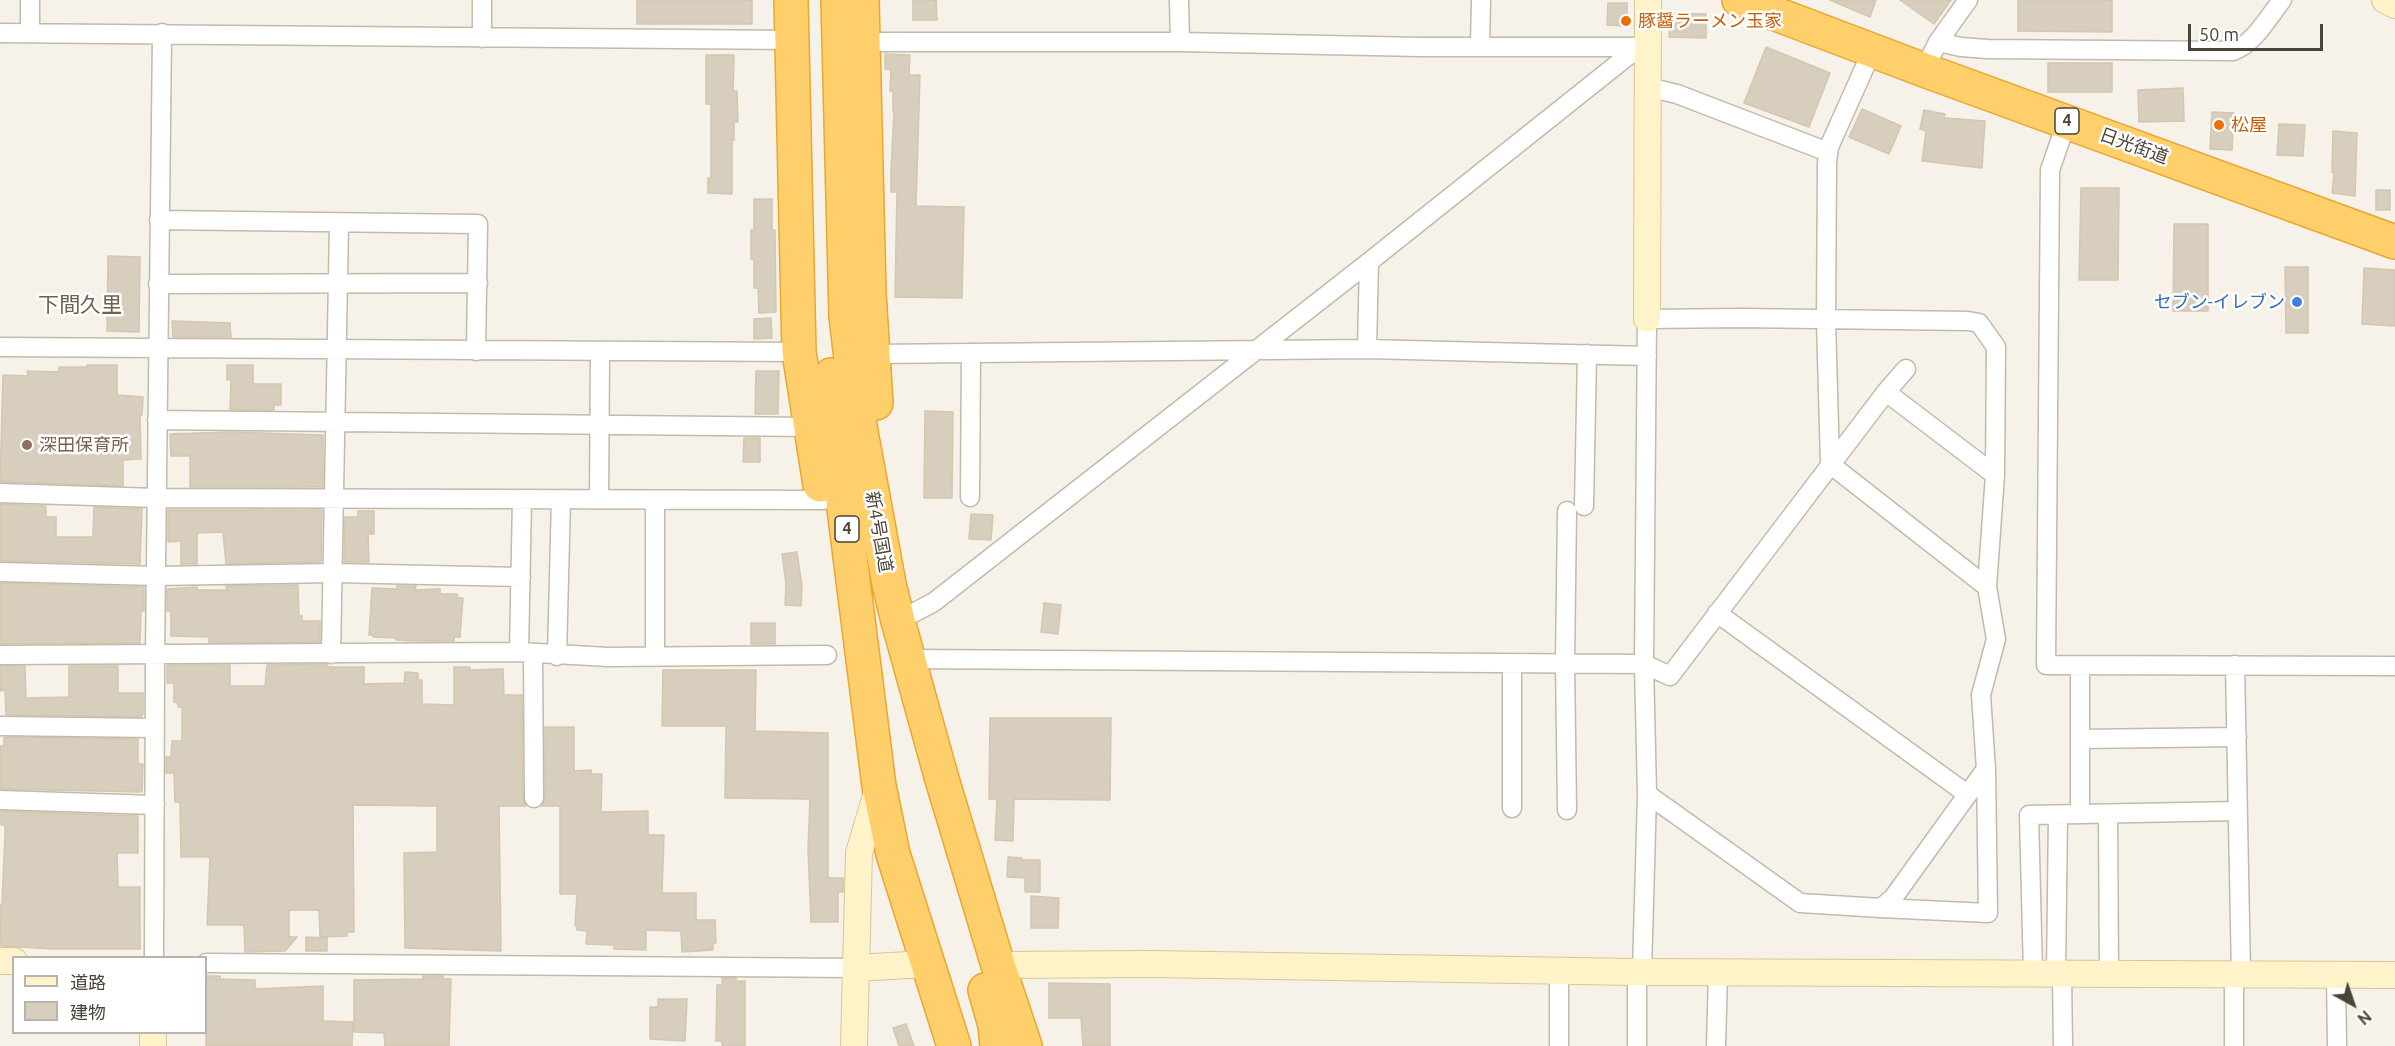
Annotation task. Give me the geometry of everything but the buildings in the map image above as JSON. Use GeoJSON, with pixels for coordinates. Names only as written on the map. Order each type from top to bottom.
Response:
{"type":"FeatureCollection","features":[{"type":"Feature","properties":{"kind":"highway"},"geometry":{"type":"LineString","coordinates":[[792,0],[799,352],[823,500],[848,613],[861,646]]}},
{"type":"Feature","properties":{"kind":"highway","name":"新4号国道"},"geometry":{"type":"LineString","coordinates":[[816,0],[825,315],[840,477],[879,786],[893,855],[954,1046]]}},
{"type":"Feature","properties":{"kind":"highway","name":"新4号国道"},"geometry":{"type":"LineString","coordinates":[[838,0],[846,316],[857,410],[898,621],[954,818],[1025,1046]]}},
{"type":"Feature","properties":{"kind":"highway"},"geometry":{"type":"LineString","coordinates":[[862,0],[869,293],[877,411],[892,533],[889,584]]}},
{"type":"Feature","properties":{"kind":"highway","name":"日光街道"},"geometry":{"type":"LineString","coordinates":[[1738,0],[1872,51],[1931,56],[2067,122],[2395,242]]}},
{"type":"Feature","properties":{"kind":"highway"},"geometry":{"type":"LineString","coordinates":[[954,818],[952,865],[976,962],[996,1025],[997,1046]]}},
{"type":"Feature","properties":{"kind":"street"},"geometry":{"type":"LineString","coordinates":[[30,0],[30,33]]}},
{"type":"Feature","properties":{"kind":"street"},"geometry":{"type":"LineString","coordinates":[[482,0],[482,38]]}},
{"type":"Feature","properties":{"kind":"street"},"geometry":{"type":"LineString","coordinates":[[1179,0],[1180,42]]}},
{"type":"Feature","properties":{"kind":"street"},"geometry":{"type":"LineString","coordinates":[[1480,46],[1481,0]]}},
{"type":"Feature","properties":{"kind":"street"},"geometry":{"type":"LineString","coordinates":[[1636,1046],[1647,794],[1644,664],[1648,87],[1644,47],[1648,0]]}},
{"type":"Feature","properties":{"kind":"street"},"geometry":{"type":"LineString","coordinates":[[1931,56],[1968,0]]}},
{"type":"Feature","properties":{"kind":"street"},"geometry":{"type":"LineString","coordinates":[[1931,56],[1961,47],[2233,51],[2239,49],[2255,34],[2282,0]]}},
{"type":"Feature","properties":{"kind":"street"},"geometry":{"type":"LineString","coordinates":[[2385,0],[2395,5]]}},
{"type":"Feature","properties":{"kind":"street"},"geometry":{"type":"LineString","coordinates":[[0,33],[792,40]]}},
{"type":"Feature","properties":{"kind":"street"},"geometry":{"type":"LineString","coordinates":[[154,956],[156,498],[162,33]]}},
{"type":"Feature","properties":{"kind":"street"},"geometry":{"type":"LineString","coordinates":[[863,42],[1180,42],[1644,47]]}},
{"type":"Feature","properties":{"kind":"street"},"geometry":{"type":"LineString","coordinates":[[898,621],[934,602],[1644,47]]}},
{"type":"Feature","properties":{"kind":"street"},"geometry":{"type":"LineString","coordinates":[[1830,464],[1826,320],[1828,152],[1872,51]]}},
{"type":"Feature","properties":{"kind":"street"},"geometry":{"type":"LineString","coordinates":[[1648,87],[1677,94],[1828,152]]}},
{"type":"Feature","properties":{"kind":"street"},"geometry":{"type":"LineString","coordinates":[[2067,122],[2050,170],[2046,665],[2395,666]]}},
{"type":"Feature","properties":{"kind":"street"},"geometry":{"type":"LineString","coordinates":[[159,220],[478,224],[476,351]]}},
{"type":"Feature","properties":{"kind":"street"},"geometry":{"type":"LineString","coordinates":[[331,654],[339,224]]}},
{"type":"Feature","properties":{"kind":"street"},"geometry":{"type":"LineString","coordinates":[[1367,349],[1370,262]]}},
{"type":"Feature","properties":{"kind":"street"},"geometry":{"type":"LineString","coordinates":[[158,284],[478,283]]}},
{"type":"Feature","properties":{"kind":"street"},"geometry":{"type":"LineString","coordinates":[[1647,319],[1968,321],[1979,323],[1996,347],[1995,475],[1987,587],[1996,639],[1981,695],[1986,770],[1988,913],[1800,903],[1647,794]]}},
{"type":"Feature","properties":{"kind":"street"},"geometry":{"type":"LineString","coordinates":[[0,347],[799,352]]}},
{"type":"Feature","properties":{"kind":"street"},"geometry":{"type":"LineString","coordinates":[[874,354],[1367,349],[1647,356]]}},
{"type":"Feature","properties":{"kind":"street"},"geometry":{"type":"LineString","coordinates":[[599,500],[600,352]]}},
{"type":"Feature","properties":{"kind":"street"},"geometry":{"type":"LineString","coordinates":[[970,497],[971,353]]}},
{"type":"Feature","properties":{"kind":"street"},"geometry":{"type":"LineString","coordinates":[[1567,810],[1565,663],[1587,354]]}},
{"type":"Feature","properties":{"kind":"street"},"geometry":{"type":"LineString","coordinates":[[910,658],[1644,664],[1670,676],[1830,464],[1906,369]]}},
{"type":"Feature","properties":{"kind":"street"},"geometry":{"type":"LineString","coordinates":[[1886,392],[1995,475]]}},
{"type":"Feature","properties":{"kind":"street"},"geometry":{"type":"LineString","coordinates":[[157,420],[812,427]]}},
{"type":"Feature","properties":{"kind":"street"},"geometry":{"type":"LineString","coordinates":[[1830,464],[1987,587]]}},
{"type":"Feature","properties":{"kind":"street"},"geometry":{"type":"LineString","coordinates":[[0,493],[156,498],[823,500]]}},
{"type":"Feature","properties":{"kind":"street"},"geometry":{"type":"LineString","coordinates":[[522,499],[521,577],[534,798]]}},
{"type":"Feature","properties":{"kind":"street"},"geometry":{"type":"LineString","coordinates":[[557,656],[561,499]]}},
{"type":"Feature","properties":{"kind":"street"},"geometry":{"type":"LineString","coordinates":[[655,500],[655,657]]}},
{"type":"Feature","properties":{"kind":"street"},"geometry":{"type":"LineString","coordinates":[[0,572],[156,576],[334,573],[521,577]]}},
{"type":"Feature","properties":{"kind":"street"},"geometry":{"type":"LineString","coordinates":[[1717,613],[1967,795]]}},
{"type":"Feature","properties":{"kind":"street"},"geometry":{"type":"LineString","coordinates":[[0,655],[526,653],[557,656],[655,657],[827,655]]}},
{"type":"Feature","properties":{"kind":"street"},"geometry":{"type":"LineString","coordinates":[[1512,663],[1512,808]]}},
{"type":"Feature","properties":{"kind":"street"},"geometry":{"type":"LineString","coordinates":[[2080,665],[2080,814]]}},
{"type":"Feature","properties":{"kind":"street"},"geometry":{"type":"LineString","coordinates":[[2234,1046],[2238,975],[2235,665]]}},
{"type":"Feature","properties":{"kind":"street"},"geometry":{"type":"LineString","coordinates":[[0,726],[155,728]]}},
{"type":"Feature","properties":{"kind":"street"},"geometry":{"type":"LineString","coordinates":[[2080,739],[2237,736]]}},
{"type":"Feature","properties":{"kind":"street"},"geometry":{"type":"LineString","coordinates":[[1881,908],[1893,898],[1986,770]]}},
{"type":"Feature","properties":{"kind":"street"},"geometry":{"type":"LineString","coordinates":[[854,1046],[859,854],[879,786]]}},
{"type":"Feature","properties":{"kind":"street"},"geometry":{"type":"LineString","coordinates":[[0,800],[154,806]]}},
{"type":"Feature","properties":{"kind":"street"},"geometry":{"type":"LineString","coordinates":[[2063,1046],[2050,973],[2029,815],[2238,811]]}},
{"type":"Feature","properties":{"kind":"street"},"geometry":{"type":"LineString","coordinates":[[2108,814],[2109,974]]}},
{"type":"Feature","properties":{"kind":"street"},"geometry":{"type":"LineString","coordinates":[[2050,973],[2058,815]]}},
{"type":"Feature","properties":{"kind":"street"},"geometry":{"type":"LineString","coordinates":[[207,963],[855,968],[927,964]]}},
{"type":"Feature","properties":{"kind":"street"},"geometry":{"type":"LineString","coordinates":[[998,965],[1151,964],[1639,972],[2395,975]]}},
{"type":"Feature","properties":{"kind":"street"},"geometry":{"type":"LineString","coordinates":[[1559,970],[1559,1046]]}},
{"type":"Feature","properties":{"kind":"street"},"geometry":{"type":"LineString","coordinates":[[1716,1046],[1718,972]]}},
{"type":"Feature","properties":{"kind":"street"},"geometry":{"type":"LineString","coordinates":[[2336,975],[2337,1046]]}},
{"type":"Feature","properties":{"kind":"place","name":"豚醤ラーメン玉家"},"geometry":{"type":"Point","coordinates":[1626,21]}},
{"type":"Feature","properties":{"kind":"place","name":"松屋"},"geometry":{"type":"Point","coordinates":[2219,125]}},
{"type":"Feature","properties":{"kind":"place","name":"セブン-イレブン"},"geometry":{"type":"Point","coordinates":[2297,302]}},
{"type":"Feature","properties":{"kind":"place","name":"深田保育所"},"geometry":{"type":"Point","coordinates":[27,445]}},
{"type":"Feature","properties":{"kind":"district","name":"下間久里"},"geometry":{"type":"Point","coordinates":[80,305]}}]}
